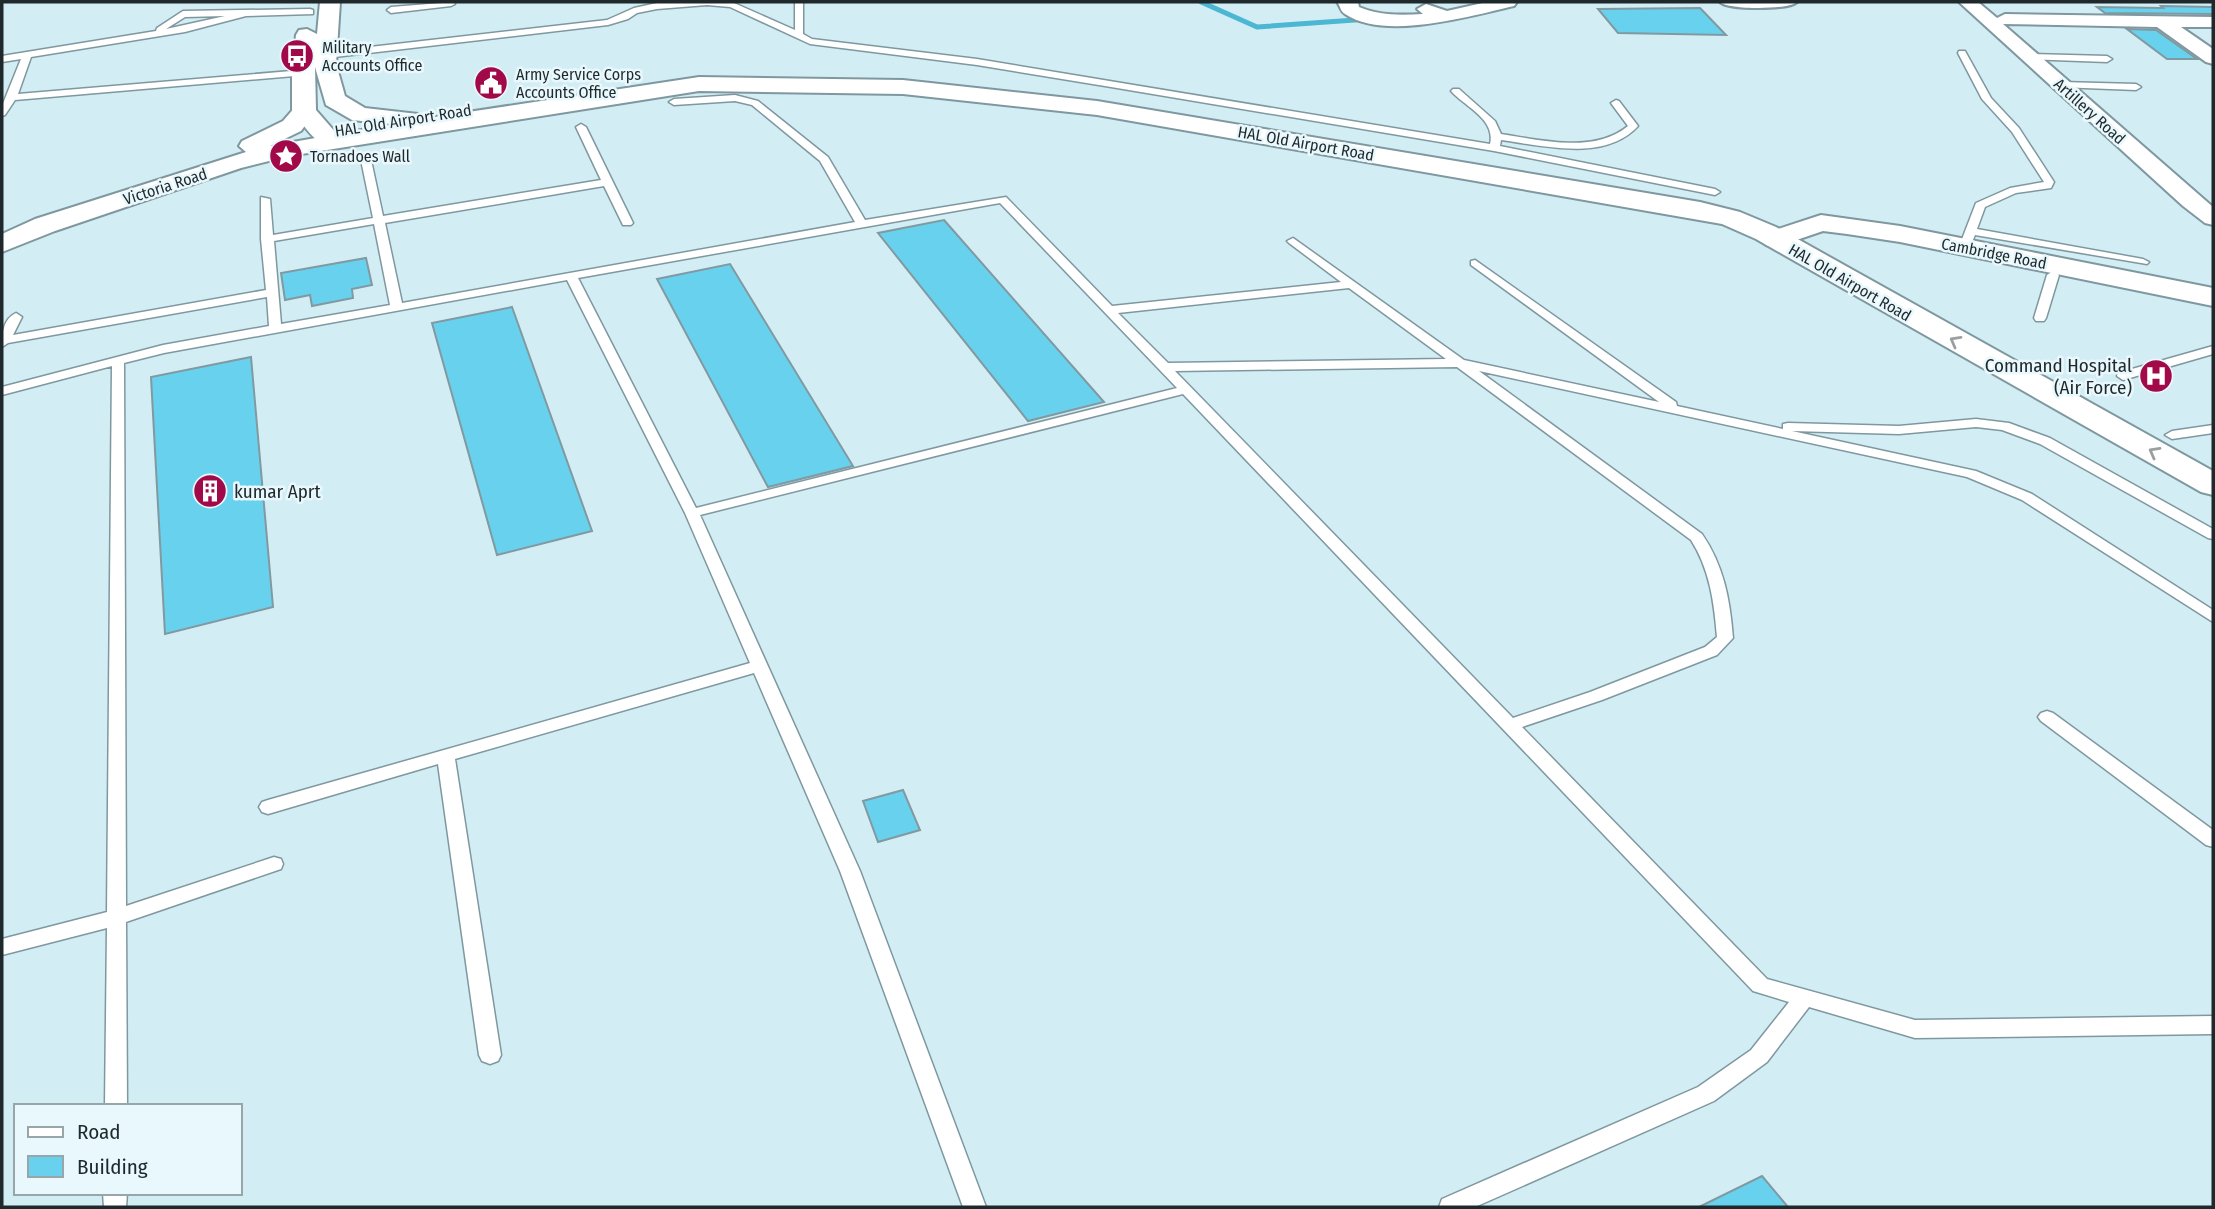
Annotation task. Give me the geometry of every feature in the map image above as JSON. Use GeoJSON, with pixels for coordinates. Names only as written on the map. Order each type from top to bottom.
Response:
{"type":"FeatureCollection","features":[{"type":"Feature","properties":{"kind":"main road"},"geometry":{"type":"LineString","coordinates":[[317,5],[334,100],[360,115],[411,119]]}},
{"type":"Feature","properties":{"kind":"main road"},"geometry":{"type":"LineString","coordinates":[[246,148],[278,135],[292,126],[304,111],[303,73],[317,5]]}},
{"type":"Feature","properties":{"kind":"main road","name":"HAL Old Airport Road"},"geometry":{"type":"LineString","coordinates":[[328,137],[411,119],[704,75],[891,79],[995,86],[1117,102],[1656,192],[1736,207],[2213,457]]}},
{"type":"Feature","properties":{"kind":"main road","name":"HAL Old Airport Road"},"geometry":{"type":"LineString","coordinates":[[328,137],[698,84],[903,87],[1097,108],[1700,210],[1798,241],[2213,485]]}},
{"type":"Feature","properties":{"kind":"main road"},"geometry":{"type":"LineString","coordinates":[[304,111],[328,137]]}},
{"type":"Feature","properties":{"kind":"main road","name":"Victoria Road"},"geometry":{"type":"LineString","coordinates":[[2,229],[246,148],[328,137]]}},
{"type":"Feature","properties":{"kind":"main road","name":"Victoria Road"},"geometry":{"type":"LineString","coordinates":[[2,244],[45,225],[232,163],[328,137]]}},
{"type":"Feature","properties":{"kind":"main road","name":"Cambridge Road"},"geometry":{"type":"LineString","coordinates":[[1798,241],[1821,223],[1900,234],[1967,239],[2213,297]]}},
{"type":"Feature","properties":{"kind":"main road","name":"Cambridge Road"},"geometry":{"type":"LineString","coordinates":[[1798,241],[1861,237],[2213,310]]}},
{"type":"Feature","properties":{"kind":"street"},"geometry":{"type":"LineString","coordinates":[[1346,2],[1351,4],[1350,10],[1356,13],[1386,19],[1418,21],[1508,2]]}},
{"type":"Feature","properties":{"kind":"street"},"geometry":{"type":"LineString","coordinates":[[1408,2],[1445,17]]}},
{"type":"Feature","properties":{"kind":"street"},"geometry":{"type":"LineString","coordinates":[[1729,2],[1788,2]]}},
{"type":"Feature","properties":{"kind":"street","name":"Artillery Road"},"geometry":{"type":"LineString","coordinates":[[1968,2],[2213,218]]}},
{"type":"Feature","properties":{"kind":"street"},"geometry":{"type":"LineString","coordinates":[[2150,2],[2168,21],[2213,58]]}},
{"type":"Feature","properties":{"kind":"street"},"geometry":{"type":"LineString","coordinates":[[2007,10],[2138,21],[2213,22]]}},
{"type":"Feature","properties":{"kind":"lane"},"geometry":{"type":"LineString","coordinates":[[799,2],[799,36]]}},
{"type":"Feature","properties":{"kind":"lane"},"geometry":{"type":"LineString","coordinates":[[326,55],[608,22],[643,8],[687,3],[731,5],[810,41],[977,62],[1494,148],[1715,192]]}},
{"type":"Feature","properties":{"kind":"lane"},"geometry":{"type":"LineString","coordinates":[[391,10],[416,5],[451,4]]}},
{"type":"Feature","properties":{"kind":"lane"},"geometry":{"type":"LineString","coordinates":[[156,34],[183,14],[246,13],[317,5]]}},
{"type":"Feature","properties":{"kind":"lane"},"geometry":{"type":"LineString","coordinates":[[412,19],[416,5]]}},
{"type":"Feature","properties":{"kind":"lane"},"geometry":{"type":"LineString","coordinates":[[2,59],[156,34],[246,13]]}},
{"type":"Feature","properties":{"kind":"lane"},"geometry":{"type":"LineString","coordinates":[[1962,53],[1987,99],[2016,130],[2049,182],[2046,186],[2014,190],[1980,205],[1967,239],[2143,261]]}},
{"type":"Feature","properties":{"kind":"lane"},"geometry":{"type":"LineString","coordinates":[[2,113],[12,97],[27,55]]}},
{"type":"Feature","properties":{"kind":"lane"},"geometry":{"type":"LineString","coordinates":[[2029,57],[2107,59]]}},
{"type":"Feature","properties":{"kind":"lane"},"geometry":{"type":"LineString","coordinates":[[12,97],[303,73]]}},
{"type":"Feature","properties":{"kind":"lane"},"geometry":{"type":"LineString","coordinates":[[2061,85],[2136,87]]}},
{"type":"Feature","properties":{"kind":"lane"},"geometry":{"type":"LineString","coordinates":[[1456,91],[1473,109],[1495,124],[1499,136],[1494,148]]}},
{"type":"Feature","properties":{"kind":"lane"},"geometry":{"type":"LineString","coordinates":[[674,102],[735,99],[755,103],[824,159],[862,224]]}},
{"type":"Feature","properties":{"kind":"lane"},"geometry":{"type":"LineString","coordinates":[[1499,136],[1592,145],[1626,134],[1633,126],[1616,103]]}},
{"type":"Feature","properties":{"kind":"lane"},"geometry":{"type":"LineString","coordinates":[[581,127],[627,223]]}},
{"type":"Feature","properties":{"kind":"lane"},"geometry":{"type":"LineString","coordinates":[[366,160],[397,308]]}},
{"type":"Feature","properties":{"kind":"lane"},"geometry":{"type":"LineString","coordinates":[[267,239],[607,182]]}},
{"type":"Feature","properties":{"kind":"lane"},"geometry":{"type":"LineString","coordinates":[[265,199],[275,329]]}},
{"type":"Feature","properties":{"kind":"lane"},"geometry":{"type":"LineString","coordinates":[[2,391],[163,349],[1002,200],[1760,985],[1914,1029],[2213,1025]]}},
{"type":"Feature","properties":{"kind":"lane"},"geometry":{"type":"LineString","coordinates":[[1293,241],[1697,537],[1711,557],[1722,599],[1725,638],[1711,651],[1596,696],[1509,725]]}},
{"type":"Feature","properties":{"kind":"lane"},"geometry":{"type":"LineString","coordinates":[[1475,263],[1678,410]]}},
{"type":"Feature","properties":{"kind":"lane"},"geometry":{"type":"LineString","coordinates":[[2040,318],[2053,275]]}},
{"type":"Feature","properties":{"kind":"lane"},"geometry":{"type":"LineString","coordinates":[[571,276],[692,513],[850,871],[975,1207]]}},
{"type":"Feature","properties":{"kind":"lane"},"geometry":{"type":"LineString","coordinates":[[1108,310],[1352,284]]}},
{"type":"Feature","properties":{"kind":"lane"},"geometry":{"type":"LineString","coordinates":[[3,342],[272,292]]}},
{"type":"Feature","properties":{"kind":"lane"},"geometry":{"type":"LineString","coordinates":[[3,342],[16,317]]}},
{"type":"Feature","properties":{"kind":"lane"},"geometry":{"type":"LineString","coordinates":[[2123,376],[2213,350]]}},
{"type":"Feature","properties":{"kind":"lane"},"geometry":{"type":"LineString","coordinates":[[116,1104],[118,361]]}},
{"type":"Feature","properties":{"kind":"lane"},"geometry":{"type":"LineString","coordinates":[[1162,367],[1459,363],[1971,474],[2026,497],[2213,617]]}},
{"type":"Feature","properties":{"kind":"lane"},"geometry":{"type":"LineString","coordinates":[[692,513],[1185,390]]}},
{"type":"Feature","properties":{"kind":"lane"},"geometry":{"type":"LineString","coordinates":[[1747,425],[1899,430],[1976,423],[2004,426],[2045,442],[2213,535]]}},
{"type":"Feature","properties":{"kind":"lane"},"geometry":{"type":"LineString","coordinates":[[2172,435],[2213,429]]}},
{"type":"Feature","properties":{"kind":"lane"},"geometry":{"type":"LineString","coordinates":[[268,807],[759,666]]}},
{"type":"Feature","properties":{"kind":"lane"},"geometry":{"type":"LineString","coordinates":[[2047,718],[2213,840]]}},
{"type":"Feature","properties":{"kind":"lane"},"geometry":{"type":"LineString","coordinates":[[446,756],[490,1055]]}},
{"type":"Feature","properties":{"kind":"lane"},"geometry":{"type":"LineString","coordinates":[[2,947],[118,916],[274,864]]}},
{"type":"Feature","properties":{"kind":"lane"},"geometry":{"type":"LineString","coordinates":[[1459,1206],[1706,1094],[1759,1056],[1804,998]]}},
{"type":"Feature","properties":{"kind":"building"},"geometry":{"type":"Polygon","coordinates":[[[2161,6],[2213,7],[2213,14],[2105,13],[2097,7],[2163,8],[2161,6]]]}},
{"type":"Feature","properties":{"kind":"building"},"geometry":{"type":"Polygon","coordinates":[[[1700,8],[1726,35],[1618,33],[1598,9],[1700,8]]]}},
{"type":"Feature","properties":{"kind":"building"},"geometry":{"type":"Polygon","coordinates":[[[2127,29],[2156,30],[2197,59],[2167,59],[2127,29]]]}},
{"type":"Feature","properties":{"kind":"building"},"geometry":{"type":"Polygon","coordinates":[[[944,220],[1104,402],[1028,421],[878,233],[944,220]]]}},
{"type":"Feature","properties":{"kind":"building"},"geometry":{"type":"Polygon","coordinates":[[[366,258],[372,285],[352,289],[353,298],[312,306],[310,295],[285,300],[281,273],[366,258]]]}},
{"type":"Feature","properties":{"kind":"building"},"geometry":{"type":"Polygon","coordinates":[[[730,264],[853,466],[768,487],[657,279],[730,264]]]}},
{"type":"Feature","properties":{"kind":"building"},"geometry":{"type":"Polygon","coordinates":[[[512,307],[592,531],[497,555],[432,323],[512,307]]]}},
{"type":"Feature","properties":{"kind":"building","name":"kumar Aprt"},"geometry":{"type":"Polygon","coordinates":[[[251,357],[273,607],[165,634],[151,377],[251,357]]]}},
{"type":"Feature","properties":{"kind":"building"},"geometry":{"type":"Polygon","coordinates":[[[903,790],[920,830],[878,842],[863,801],[903,790]]]}},
{"type":"Feature","properties":{"kind":"building"},"geometry":{"type":"Polygon","coordinates":[[[1762,1176],[1788,1207],[1699,1207],[1762,1176]]]}},
{"type":"Feature","properties":{"kind":"waterway"},"geometry":{"type":"LineString","coordinates":[[1201,2],[1257,27],[1369,19]]}},
{"type":"Feature","properties":{"kind":"place","name":"Military Accounts Office"},"geometry":{"type":"Point","coordinates":[297,56]}},
{"type":"Feature","properties":{"kind":"place","name":"Army Service Corps Accounts Office"},"geometry":{"type":"Point","coordinates":[491,83]}},
{"type":"Feature","properties":{"kind":"place","name":"Tornadoes Wall"},"geometry":{"type":"Point","coordinates":[286,156]}},
{"type":"Feature","properties":{"kind":"place","name":"Command Hospital (Air Force)"},"geometry":{"type":"Point","coordinates":[2156,376]}},
{"type":"Feature","properties":{"kind":"place","name":"kumar Aprt"},"geometry":{"type":"Point","coordinates":[210,491]}}]}
